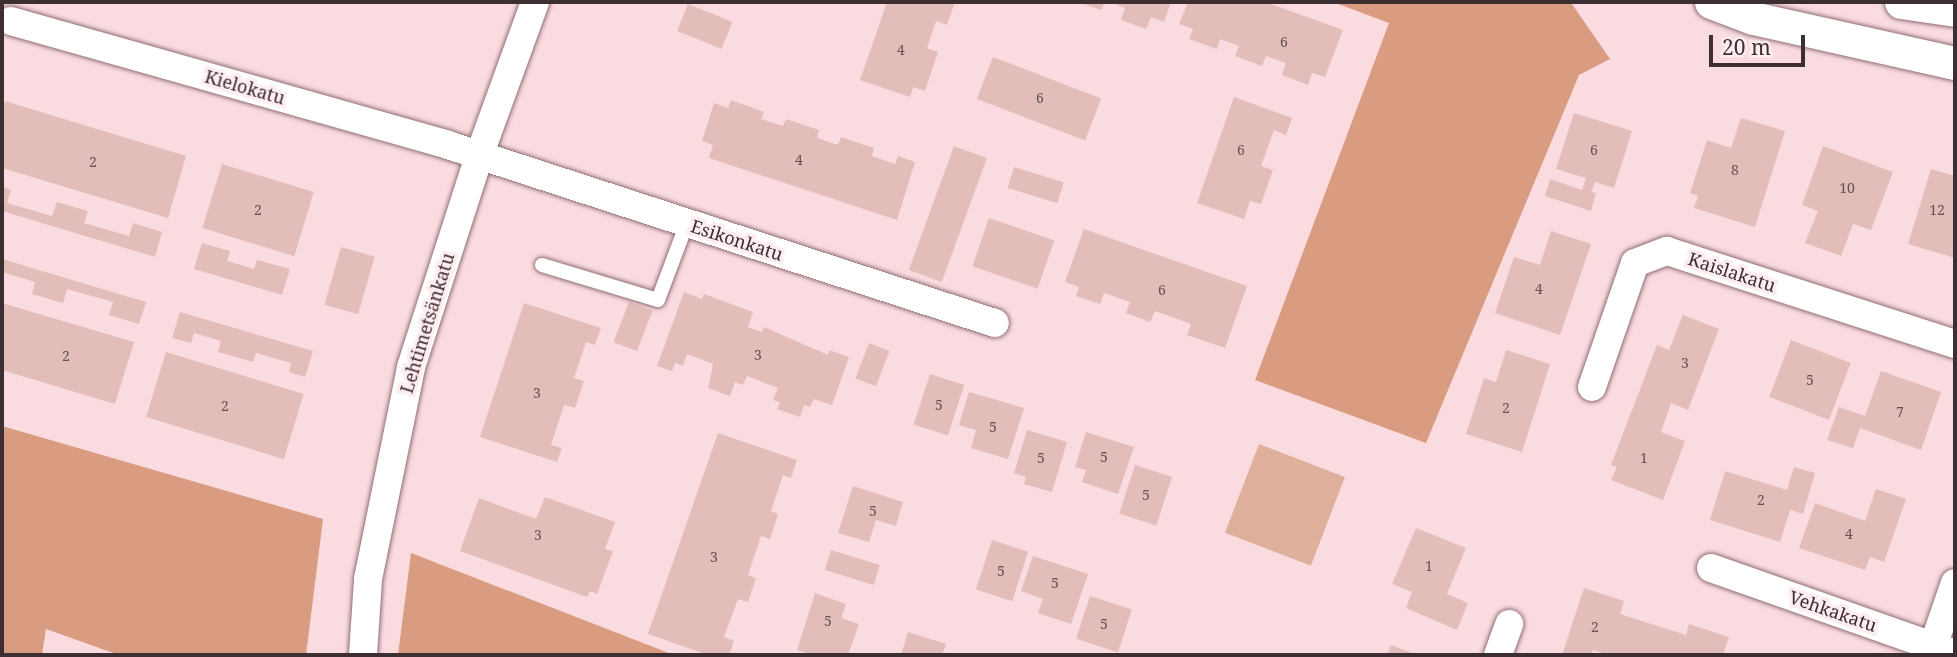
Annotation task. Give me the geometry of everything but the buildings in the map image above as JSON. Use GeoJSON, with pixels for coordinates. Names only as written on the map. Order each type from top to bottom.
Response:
{"type":"FeatureCollection","features":[{"type":"Feature","properties":{"kind":"street","name":"Lehtimetsänkatu"},"geometry":{"type":"LineString","coordinates":[[363,655],[368,579],[411,367],[479,156],[536,2]]}},
{"type":"Feature","properties":{"kind":"street"},"geometry":{"type":"LineString","coordinates":[[1711,2],[1753,18],[1955,64]]}},
{"type":"Feature","properties":{"kind":"street"},"geometry":{"type":"LineString","coordinates":[[1901,2],[1955,10]]}},
{"type":"Feature","properties":{"kind":"street","name":"Kielokatu"},"geometry":{"type":"LineString","coordinates":[[11,21],[479,156]]}},
{"type":"Feature","properties":{"kind":"street","name":"Esikonkatu"},"geometry":{"type":"LineString","coordinates":[[479,156],[995,323]]}},
{"type":"Feature","properties":{"kind":"street","name":"Kaislakatu"},"geometry":{"type":"LineString","coordinates":[[1592,387],[1635,263],[1667,251],[1955,344]]}},
{"type":"Feature","properties":{"kind":"street","name":"Vehkakatu"},"geometry":{"type":"LineString","coordinates":[[1711,568],[1940,652]]}},
{"type":"Feature","properties":{"kind":"street"},"geometry":{"type":"LineString","coordinates":[[1940,652],[1955,583]]}},
{"type":"Feature","properties":{"kind":"street"},"geometry":{"type":"LineString","coordinates":[[1498,655],[1509,624]]}},
{"type":"Feature","properties":{"kind":"lane"},"geometry":{"type":"LineString","coordinates":[[542,265],[658,300],[687,223]]}},
{"type":"Feature","properties":{"kind":"shaded area"},"geometry":{"type":"Polygon","coordinates":[[[1333,2],[1564,2],[1572,4],[1610,59],[1579,75],[1426,443],[1255,380],[1389,23],[1333,2]]]}},
{"type":"Feature","properties":{"kind":"shaded area"},"geometry":{"type":"Polygon","coordinates":[[[2,426],[323,519],[306,655],[119,655],[46,629],[42,655],[2,655],[2,426]]]}},
{"type":"Feature","properties":{"kind":"shaded area"},"geometry":{"type":"Polygon","coordinates":[[[1259,444],[1345,477],[1311,566],[1225,533],[1259,444]]]}},
{"type":"Feature","properties":{"kind":"shaded area"},"geometry":{"type":"Polygon","coordinates":[[[411,553],[674,655],[398,655],[411,553]]]}}]}
